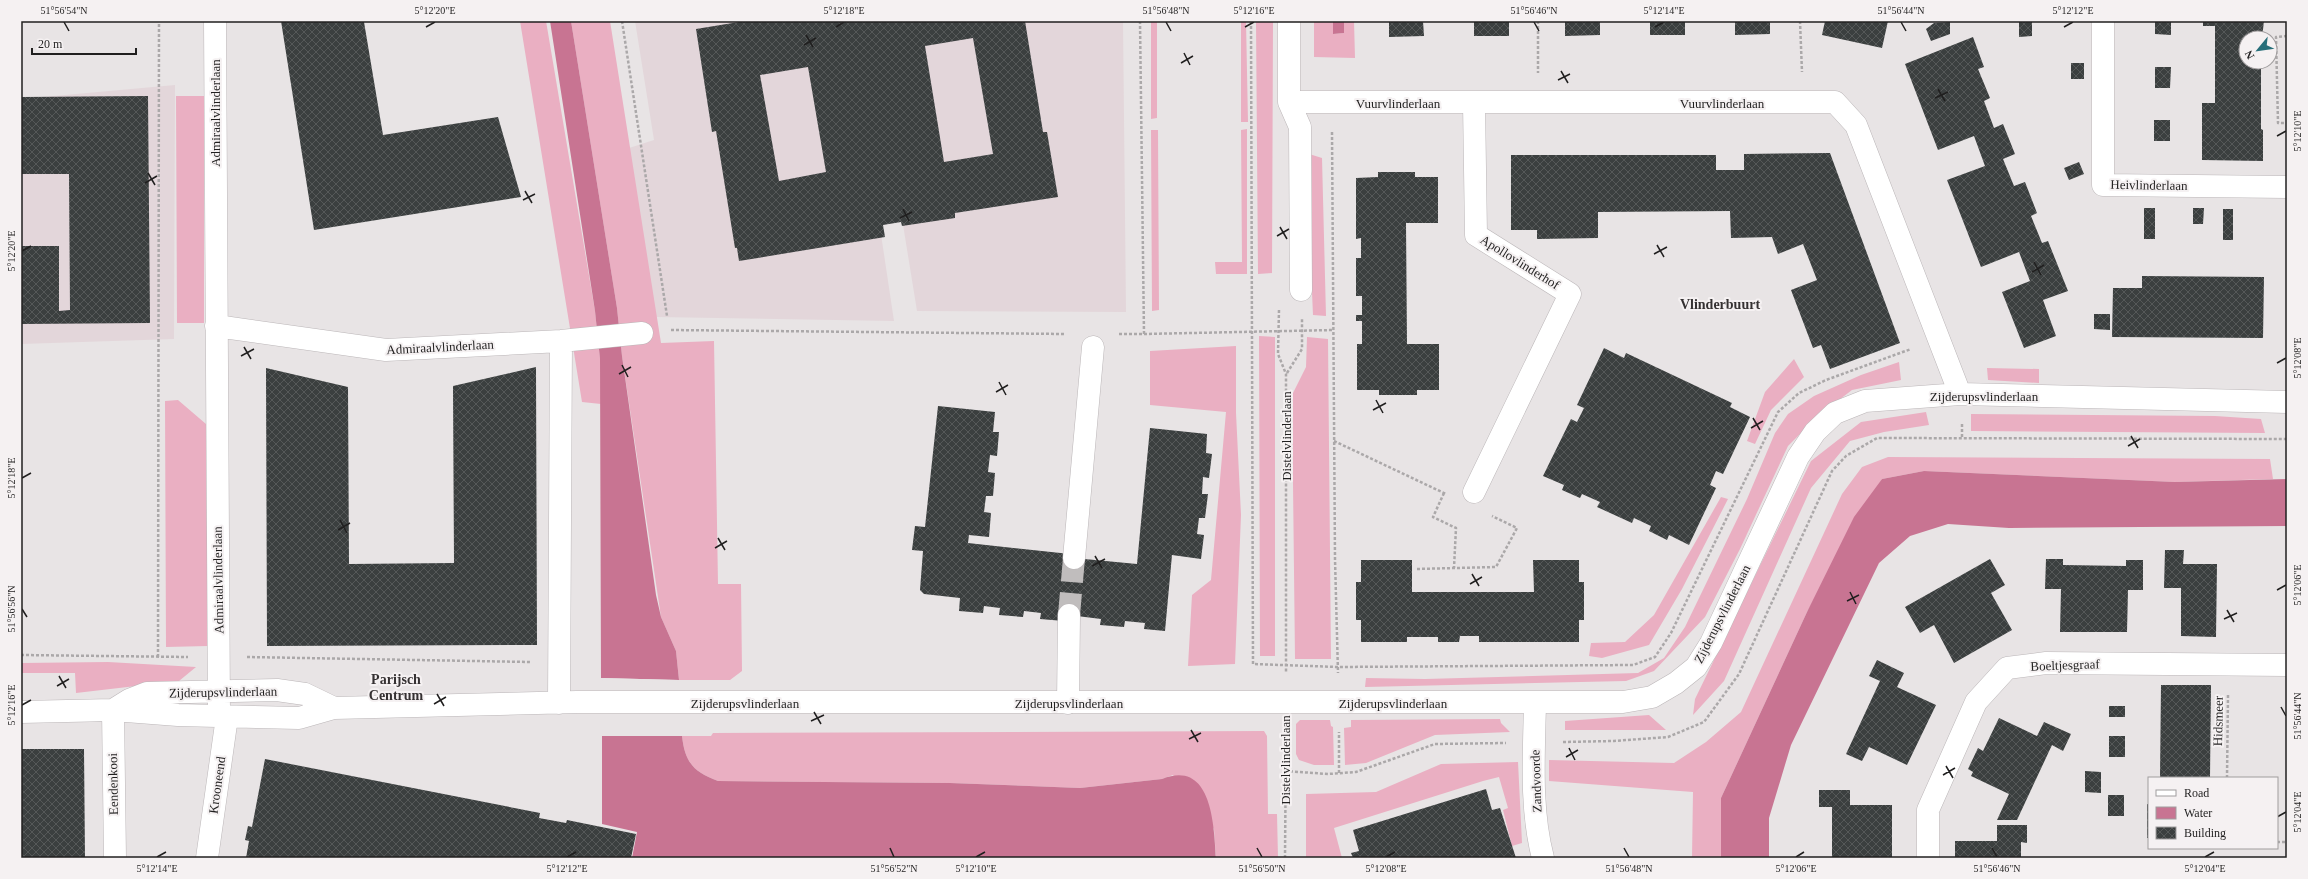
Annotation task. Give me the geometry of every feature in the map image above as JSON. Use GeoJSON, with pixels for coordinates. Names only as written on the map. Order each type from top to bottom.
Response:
{"type":"FeatureCollection","features":[{"type":"Feature","properties":{"kind":"street","name":"Admiraalvlinderlaan"},"geometry":{"type":"LineString","coordinates":[[215,21],[219,714]]}},
{"type":"Feature","properties":{"kind":"street"},"geometry":{"type":"LineString","coordinates":[[1289,21],[1289,102],[1300,126],[1301,290]]}},
{"type":"Feature","properties":{"kind":"street","name":"Heivlinderlaan"},"geometry":{"type":"LineString","coordinates":[[2103,21],[2103,185],[2287,187]]}},
{"type":"Feature","properties":{"kind":"street","name":"Vuurvlinderlaan"},"geometry":{"type":"LineString","coordinates":[[1289,102],[1803,104],[1836,102],[1856,125],[1960,394]]}},
{"type":"Feature","properties":{"kind":"street","name":"Apollovlinderhof"},"geometry":{"type":"LineString","coordinates":[[1474,103],[1476,235],[1570,294],[1474,492]]}},
{"type":"Feature","properties":{"kind":"street","name":"Admiraalvlinderlaan"},"geometry":{"type":"LineString","coordinates":[[216,326],[386,350],[561,341],[642,333]]}},
{"type":"Feature","properties":{"kind":"street"},"geometry":{"type":"LineString","coordinates":[[561,341],[560,662],[568,703]]}},
{"type":"Feature","properties":{"kind":"street"},"geometry":{"type":"LineString","coordinates":[[1074,558],[1093,347]]}},
{"type":"Feature","properties":{"kind":"street","name":"Zijderupsvlinderlaan"},"geometry":{"type":"LineString","coordinates":[[21,712],[112,710],[171,715],[219,714],[299,718],[334,708],[568,703],[1623,702],[1652,697],[1676,683],[1696,667],[1711,643],[1798,457],[1815,432],[1835,413],[1865,401],[1960,394],[2287,402]]}},
{"type":"Feature","properties":{"kind":"street"},"geometry":{"type":"LineString","coordinates":[[1068,615],[1068,703]]}},
{"type":"Feature","properties":{"kind":"street","name":"Boeltjesgraaf"},"geometry":{"type":"LineString","coordinates":[[1928,858],[1928,810],[1976,702],[2007,668],[2046,663],[2287,665]]}},
{"type":"Feature","properties":{"kind":"street","name":"Zijderupsvlinderlaan"},"geometry":{"type":"LineString","coordinates":[[112,710],[129,700],[147,693],[277,690],[305,694],[334,708]]}},
{"type":"Feature","properties":{"kind":"street","name":"Zandvoorde"},"geometry":{"type":"LineString","coordinates":[[1535,703],[1534,743],[1539,841],[1543,858]]}},
{"type":"Feature","properties":{"kind":"street","name":"Eendenkooi"},"geometry":{"type":"LineString","coordinates":[[112,710],[115,858]]}},
{"type":"Feature","properties":{"kind":"street","name":"Krooneend"},"geometry":{"type":"LineString","coordinates":[[207,858],[226,724],[219,714]]}},
{"type":"Feature","properties":{"kind":"path"},"geometry":{"type":"LineString","coordinates":[[158,657],[159,21]]}},
{"type":"Feature","properties":{"kind":"path"},"geometry":{"type":"LineString","coordinates":[[622,21],[669,330],[1072,334]]}},
{"type":"Feature","properties":{"kind":"path"},"geometry":{"type":"LineString","coordinates":[[1140,21],[1144,334]]}},
{"type":"Feature","properties":{"kind":"path"},"geometry":{"type":"LineString","coordinates":[[1538,21],[1538,103]]}},
{"type":"Feature","properties":{"kind":"path"},"geometry":{"type":"LineString","coordinates":[[1800,21],[1803,104]]}},
{"type":"Feature","properties":{"kind":"path"},"geometry":{"type":"LineString","coordinates":[[2287,36],[2276,37],[2278,123],[2287,123]]}},
{"type":"Feature","properties":{"kind":"path"},"geometry":{"type":"LineString","coordinates":[[1332,102],[1334,441],[1339,773]]}},
{"type":"Feature","properties":{"kind":"path","name":"Distelvlinderlaan"},"geometry":{"type":"LineString","coordinates":[[1285,858],[1286,374],[1302,349],[1301,290]]}},
{"type":"Feature","properties":{"kind":"path"},"geometry":{"type":"LineString","coordinates":[[1112,334],[1334,330]]}},
{"type":"Feature","properties":{"kind":"path"},"geometry":{"type":"LineString","coordinates":[[1285,771],[1339,773],[1356,772],[1435,744],[1614,741],[1668,737],[1704,722],[1739,674],[1832,471],[1846,456],[1877,438],[2287,439]]}},
{"type":"Feature","properties":{"kind":"path"},"geometry":{"type":"LineString","coordinates":[[1334,441],[1450,496]]}},
{"type":"Feature","properties":{"kind":"path"},"geometry":{"type":"LineString","coordinates":[[1444,493],[1434,517],[1456,528],[1454,568]]}},
{"type":"Feature","properties":{"kind":"path"},"geometry":{"type":"LineString","coordinates":[[1417,569],[1496,568],[1517,528],[1489,514]]}},
{"type":"Feature","properties":{"kind":"path"},"geometry":{"type":"LineString","coordinates":[[21,656],[219,657],[560,662]]}},
{"type":"Feature","properties":{"kind":"path","name":"Hidsmeer"},"geometry":{"type":"LineString","coordinates":[[2227,777],[2229,665]]}},
{"type":"Feature","properties":{"kind":"shaded area"},"geometry":{"type":"Polygon","coordinates":[[[520,21],[546,21],[595,311],[600,359],[601,404],[582,402],[520,21]]]}},
{"type":"Feature","properties":{"kind":"shaded area"},"geometry":{"type":"Polygon","coordinates":[[[571,21],[610,21],[661,343],[714,341],[718,584],[741,584],[742,671],[730,680],[679,680],[676,651],[661,617],[622,356],[617,308],[571,21]]]}},
{"type":"Feature","properties":{"kind":"shaded area"},"geometry":{"type":"Polygon","coordinates":[[[635,21],[849,21],[894,321],[656,317],[629,148],[654,140],[635,21]]]}},
{"type":"Feature","properties":{"kind":"shaded area"},"geometry":{"type":"Polygon","coordinates":[[[870,21],[1123,21],[1126,312],[917,311],[870,21]]]}},
{"type":"Feature","properties":{"kind":"shaded area"},"geometry":{"type":"Polygon","coordinates":[[[1151,21],[1157,21],[1157,118],[1151,119],[1151,21]]]}},
{"type":"Feature","properties":{"kind":"shaded area"},"geometry":{"type":"Polygon","coordinates":[[[1241,21],[1246,21],[1248,122],[1241,122],[1241,21]]]}},
{"type":"Feature","properties":{"kind":"shaded area"},"geometry":{"type":"Polygon","coordinates":[[[1256,21],[1273,21],[1272,273],[1258,274],[1256,21]]]}},
{"type":"Feature","properties":{"kind":"shaded area"},"geometry":{"type":"Polygon","coordinates":[[[1314,21],[1333,21],[1333,34],[1344,33],[1344,21],[1354,21],[1355,58],[1314,57],[1314,21]]]}},
{"type":"Feature","properties":{"kind":"shaded area"},"geometry":{"type":"Polygon","coordinates":[[[175,85],[174,339],[21,344],[21,99],[175,85]]]}},
{"type":"Feature","properties":{"kind":"shaded area"},"geometry":{"type":"Polygon","coordinates":[[[176,96],[204,96],[204,323],[177,323],[176,96]]]}},
{"type":"Feature","properties":{"kind":"shaded area"},"geometry":{"type":"Polygon","coordinates":[[[1247,129],[1247,274],[1216,274],[1215,262],[1242,262],[1241,130],[1247,129]]]}},
{"type":"Feature","properties":{"kind":"shaded area"},"geometry":{"type":"Polygon","coordinates":[[[1151,130],[1158,130],[1159,310],[1152,311],[1151,130]]]}},
{"type":"Feature","properties":{"kind":"shaded area"},"geometry":{"type":"Polygon","coordinates":[[[1306,153],[1322,158],[1326,316],[1313,315],[1306,153]]]}},
{"type":"Feature","properties":{"kind":"shaded area"},"geometry":{"type":"Polygon","coordinates":[[[1259,336],[1275,337],[1275,656],[1260,656],[1259,336]]]}},
{"type":"Feature","properties":{"kind":"shaded area"},"geometry":{"type":"Polygon","coordinates":[[[1307,337],[1328,339],[1331,659],[1295,659],[1292,395],[1306,367],[1307,337]]]}},
{"type":"Feature","properties":{"kind":"shaded area"},"geometry":{"type":"Polygon","coordinates":[[[1236,346],[1236,413],[1241,515],[1235,664],[1188,666],[1192,595],[1211,580],[1226,412],[1150,405],[1150,351],[1236,346]]]}},
{"type":"Feature","properties":{"kind":"shaded area"},"geometry":{"type":"Polygon","coordinates":[[[1794,359],[1804,377],[1771,410],[1755,444],[1747,441],[1765,392],[1794,359]]]}},
{"type":"Feature","properties":{"kind":"shaded area"},"geometry":{"type":"Polygon","coordinates":[[[1899,362],[1901,380],[1852,390],[1818,416],[1788,446],[1740,549],[1705,617],[1654,671],[1626,681],[1365,687],[1366,678],[1425,679],[1638,673],[1664,658],[1685,627],[1747,499],[1775,433],[1788,414],[1814,396],[1861,375],[1899,362]]]}},
{"type":"Feature","properties":{"kind":"shaded area"},"geometry":{"type":"Polygon","coordinates":[[[1987,368],[2039,369],[2039,383],[1988,380],[1987,368]]]}},
{"type":"Feature","properties":{"kind":"shaded area"},"geometry":{"type":"Polygon","coordinates":[[[178,400],[206,424],[208,646],[166,647],[165,401],[178,400]]]}},
{"type":"Feature","properties":{"kind":"shaded area"},"geometry":{"type":"Polygon","coordinates":[[[1926,412],[1929,425],[1884,432],[1850,441],[1811,488],[1724,681],[1693,715],[1695,699],[1811,461],[1861,422],[1926,412]]]}},
{"type":"Feature","properties":{"kind":"shaded area"},"geometry":{"type":"Polygon","coordinates":[[[1971,414],[2215,416],[2261,419],[2265,433],[1971,431],[1971,414]]]}},
{"type":"Feature","properties":{"kind":"shaded area"},"geometry":{"type":"Polygon","coordinates":[[[1888,457],[2270,459],[2273,479],[2175,482],[1924,471],[1882,479],[1807,612],[1721,798],[1721,858],[1692,858],[1693,792],[1549,781],[1549,760],[1674,763],[1706,742],[1741,712],[1842,494],[1862,467],[1888,457]]]}},
{"type":"Feature","properties":{"kind":"shaded area"},"geometry":{"type":"Polygon","coordinates":[[[1721,497],[1728,499],[1682,589],[1649,645],[1602,658],[1589,656],[1591,643],[1625,642],[1654,615],[1721,497]]]}},
{"type":"Feature","properties":{"kind":"shaded area"},"geometry":{"type":"Polygon","coordinates":[[[108,662],[196,667],[179,681],[76,693],[75,673],[21,673],[21,663],[108,662]]]}},
{"type":"Feature","properties":{"kind":"shaded area"},"geometry":{"type":"Polygon","coordinates":[[[1649,715],[1666,730],[1565,730],[1565,721],[1649,715]]]}},
{"type":"Feature","properties":{"kind":"shaded area"},"geometry":{"type":"Polygon","coordinates":[[[1500,719],[1501,723],[1510,732],[1435,735],[1366,763],[1345,765],[1344,728],[1351,727],[1351,720],[1500,719]]]}},
{"type":"Feature","properties":{"kind":"shaded area"},"geometry":{"type":"Polygon","coordinates":[[[1300,720],[1330,720],[1331,726],[1333,727],[1334,765],[1314,765],[1299,760],[1296,754],[1296,724],[1300,720]]]}},
{"type":"Feature","properties":{"kind":"shaded area"},"geometry":{"type":"Polygon","coordinates":[[[1264,731],[1267,736],[1268,814],[1277,814],[1278,858],[1216,858],[1214,829],[1173,775],[1162,779],[1080,788],[950,783],[718,781],[697,770],[688,760],[683,745],[682,736],[711,736],[713,733],[1264,731]]]}},
{"type":"Feature","properties":{"kind":"shaded area"},"geometry":{"type":"Polygon","coordinates":[[[1518,762],[1522,843],[1512,846],[1503,810],[1508,808],[1499,777],[1334,828],[1342,858],[1306,858],[1306,794],[1376,792],[1441,764],[1518,762]]]}},
{"type":"Feature","properties":{"kind":"water"},"geometry":{"type":"Polygon","coordinates":[[[550,21],[571,21],[617,308],[622,356],[656,595],[661,617],[676,651],[679,680],[601,678],[600,359],[595,311],[550,21]]]}},
{"type":"Feature","properties":{"kind":"water"},"geometry":{"type":"Polygon","coordinates":[[[1333,21],[1344,21],[1344,33],[1333,34],[1333,21]]]}},
{"type":"Feature","properties":{"kind":"water"},"geometry":{"type":"Polygon","coordinates":[[[1924,471],[2175,482],[2287,479],[2287,526],[2009,528],[1948,524],[1910,536],[1879,563],[1791,745],[1769,818],[1769,858],[1721,858],[1721,798],[1807,612],[1854,517],[1882,479],[1924,471]]]}},
{"type":"Feature","properties":{"kind":"water"},"geometry":{"type":"Polygon","coordinates":[[[602,736],[682,736],[683,745],[688,760],[692,765],[703,774],[718,781],[950,783],[1080,788],[1162,779],[1179,775],[1191,778],[1201,787],[1207,799],[1214,829],[1216,858],[632,858],[637,832],[602,824],[602,736]]]}},
{"type":"Feature","properties":{"kind":"pier"},"geometry":{"type":"Polygon","coordinates":[[[601,678],[681,680],[679,682],[601,680],[601,678]]]}},
{"type":"Feature","properties":{"kind":"pier"},"geometry":{"type":"Polygon","coordinates":[[[602,734],[682,734],[684,736],[602,736],[602,734]]]}},
{"type":"Feature","properties":{"kind":"building"},"geometry":{"type":"Polygon","coordinates":[[[281,21],[368,21],[364,22],[383,135],[498,117],[521,197],[314,230],[281,21]]]}},
{"type":"Feature","properties":{"kind":"building"},"geometry":{"type":"Polygon","coordinates":[[[745,21],[1025,21],[1043,132],[1047,132],[1058,197],[955,213],[955,218],[902,226],[901,222],[883,225],[885,237],[739,261],[737,248],[735,248],[716,131],[712,132],[696,29],[745,21]],[[973,38],[925,46],[944,162],[993,154],[973,38]],[[808,67],[760,75],[779,181],[826,172],[808,67]]]}},
{"type":"Feature","properties":{"kind":"building"},"geometry":{"type":"Polygon","coordinates":[[[1389,21],[1423,21],[1424,36],[1389,37],[1389,21]]]}},
{"type":"Feature","properties":{"kind":"building"},"geometry":{"type":"Polygon","coordinates":[[[1474,21],[1509,21],[1509,36],[1474,36],[1474,21]]]}},
{"type":"Feature","properties":{"kind":"building"},"geometry":{"type":"Polygon","coordinates":[[[1565,21],[1600,21],[1600,35],[1565,36],[1565,21]]]}},
{"type":"Feature","properties":{"kind":"building"},"geometry":{"type":"Polygon","coordinates":[[[1650,21],[1685,21],[1685,35],[1650,35],[1650,21]]]}},
{"type":"Feature","properties":{"kind":"building"},"geometry":{"type":"Polygon","coordinates":[[[1735,21],[1770,21],[1770,34],[1735,35],[1735,21]]]}},
{"type":"Feature","properties":{"kind":"building"},"geometry":{"type":"Polygon","coordinates":[[[1825,21],[1888,21],[1882,48],[1822,35],[1825,21]]]}},
{"type":"Feature","properties":{"kind":"building"},"geometry":{"type":"Polygon","coordinates":[[[2019,21],[2032,21],[2032,36],[2019,37],[2019,21]]]}},
{"type":"Feature","properties":{"kind":"building"},"geometry":{"type":"Polygon","coordinates":[[[2155,21],[2171,21],[2171,35],[2155,34],[2155,21]]]}},
{"type":"Feature","properties":{"kind":"building"},"geometry":{"type":"Polygon","coordinates":[[[2203,21],[2264,21],[2263,30],[2238,30],[2238,70],[2261,70],[2261,129],[2263,130],[2263,161],[2202,160],[2202,103],[2215,103],[2215,26],[2203,26],[2203,21]]]}},
{"type":"Feature","properties":{"kind":"building"},"geometry":{"type":"Polygon","coordinates":[[[1950,22],[1950,34],[1931,41],[1926,29],[1934,23],[1950,22]]]}},
{"type":"Feature","properties":{"kind":"building"},"geometry":{"type":"Polygon","coordinates":[[[1973,37],[1984,67],[1978,69],[1990,98],[1984,101],[1994,128],[2003,124],[2015,154],[2003,159],[2014,186],[2025,182],[2037,213],[2031,216],[2042,243],[2048,241],[2068,291],[2043,300],[2056,336],[2024,348],[2002,292],[2030,281],[2019,252],[1981,267],[1947,180],[1985,166],[1974,136],[1938,150],[1905,64],[1973,37]]]}},
{"type":"Feature","properties":{"kind":"building"},"geometry":{"type":"Polygon","coordinates":[[[2071,63],[2084,63],[2084,79],[2071,79],[2071,63]]]}},
{"type":"Feature","properties":{"kind":"building"},"geometry":{"type":"Polygon","coordinates":[[[2155,67],[2171,67],[2170,88],[2155,88],[2155,67]]]}},
{"type":"Feature","properties":{"kind":"building"},"geometry":{"type":"Polygon","coordinates":[[[148,96],[150,323],[21,324],[21,246],[59,246],[59,311],[70,310],[69,174],[21,174],[21,97],[148,96]]]}},
{"type":"Feature","properties":{"kind":"building"},"geometry":{"type":"Polygon","coordinates":[[[2154,120],[2170,120],[2170,141],[2154,141],[2154,120]]]}},
{"type":"Feature","properties":{"kind":"building"},"geometry":{"type":"Polygon","coordinates":[[[1830,153],[1900,343],[1830,369],[1821,345],[1813,348],[1791,290],[1817,280],[1803,244],[1778,254],[1772,237],[1731,238],[1730,211],[1598,212],[1598,238],[1537,239],[1537,230],[1511,230],[1511,155],[1716,155],[1716,170],[1744,170],[1744,154],[1830,153]]]}},
{"type":"Feature","properties":{"kind":"building"},"geometry":{"type":"Polygon","coordinates":[[[2079,162],[2084,174],[2069,180],[2064,168],[2079,162]]]}},
{"type":"Feature","properties":{"kind":"building"},"geometry":{"type":"Polygon","coordinates":[[[1378,172],[1415,172],[1415,177],[1438,177],[1438,223],[1406,223],[1407,344],[1439,344],[1439,390],[1417,390],[1417,395],[1379,395],[1379,390],[1357,390],[1357,344],[1362,344],[1362,321],[1356,321],[1356,315],[1362,315],[1362,296],[1356,296],[1356,258],[1361,258],[1361,238],[1356,239],[1356,178],[1378,177],[1378,172]]]}},
{"type":"Feature","properties":{"kind":"building"},"geometry":{"type":"Polygon","coordinates":[[[2144,208],[2155,208],[2155,239],[2144,239],[2144,208]]]}},
{"type":"Feature","properties":{"kind":"building"},"geometry":{"type":"Polygon","coordinates":[[[2193,208],[2204,208],[2203,224],[2193,224],[2193,208]]]}},
{"type":"Feature","properties":{"kind":"building"},"geometry":{"type":"Polygon","coordinates":[[[2223,209],[2233,209],[2233,240],[2223,240],[2223,209]]]}},
{"type":"Feature","properties":{"kind":"building"},"geometry":{"type":"Polygon","coordinates":[[[2142,276],[2264,277],[2263,338],[2112,337],[2113,288],[2142,288],[2142,276]]]}},
{"type":"Feature","properties":{"kind":"building"},"geometry":{"type":"Polygon","coordinates":[[[2094,314],[2110,314],[2110,330],[2094,329],[2094,314]]]}},
{"type":"Feature","properties":{"kind":"building"},"geometry":{"type":"Polygon","coordinates":[[[1604,348],[1624,358],[1626,353],[1732,403],[1730,407],[1750,417],[1723,474],[1716,471],[1710,485],[1716,488],[1689,545],[1669,535],[1667,540],[1649,531],[1651,526],[1634,518],[1632,523],[1597,507],[1600,502],[1582,494],[1580,498],[1562,490],[1564,485],[1543,476],[1571,419],[1577,422],[1584,408],[1577,405],[1604,348]]]}},
{"type":"Feature","properties":{"kind":"building"},"geometry":{"type":"Polygon","coordinates":[[[536,367],[537,645],[267,646],[266,368],[348,387],[349,564],[454,563],[453,386],[536,367]]]}},
{"type":"Feature","properties":{"kind":"building"},"geometry":{"type":"Polygon","coordinates":[[[938,406],[995,412],[993,432],[999,432],[997,456],[990,455],[988,472],[995,473],[993,496],[986,496],[984,512],[991,513],[989,537],[969,535],[968,543],[1070,554],[1074,558],[1137,564],[1150,428],[1207,434],[1206,453],[1212,454],[1209,478],[1203,477],[1202,494],[1208,494],[1205,518],[1199,518],[1197,534],[1204,535],[1201,559],[1172,555],[1165,631],[1144,629],[1145,623],[1125,621],[1124,627],[1100,625],[1101,619],[1069,615],[1064,621],[1040,619],[1041,613],[1024,611],[1023,617],[999,615],[1000,608],[984,606],[983,613],[959,611],[960,598],[924,594],[920,590],[923,551],[912,550],[915,526],[925,527],[938,406]]]}},
{"type":"Feature","properties":{"kind":"building"},"geometry":{"type":"Polygon","coordinates":[[[2165,550],[2184,550],[2183,564],[2217,564],[2216,637],[2181,636],[2181,588],[2164,588],[2165,550]]]}},
{"type":"Feature","properties":{"kind":"building"},"geometry":{"type":"Polygon","coordinates":[[[1990,559],[2005,585],[1991,593],[2012,630],[1954,663],[1934,625],[1920,633],[1905,607],[1990,559]]]}},
{"type":"Feature","properties":{"kind":"building"},"geometry":{"type":"Polygon","coordinates":[[[2046,559],[2063,559],[2063,565],[2126,566],[2126,560],[2143,560],[2143,590],[2128,590],[2127,632],[2060,632],[2061,589],[2045,589],[2046,559]]]}},
{"type":"Feature","properties":{"kind":"building"},"geometry":{"type":"Polygon","coordinates":[[[1361,560],[1412,560],[1412,592],[1534,592],[1533,560],[1579,560],[1579,582],[1584,582],[1584,620],[1579,620],[1579,642],[1479,642],[1479,636],[1460,636],[1459,642],[1438,642],[1438,637],[1407,637],[1407,642],[1361,642],[1361,620],[1356,620],[1356,582],[1361,582],[1361,560]]]}},
{"type":"Feature","properties":{"kind":"building"},"geometry":{"type":"Polygon","coordinates":[[[1877,660],[1904,673],[1897,687],[1936,705],[1907,765],[1869,747],[1862,761],[1846,754],[1880,681],[1869,676],[1877,660]]]}},
{"type":"Feature","properties":{"kind":"building"},"geometry":{"type":"Polygon","coordinates":[[[2161,685],[2211,685],[2210,777],[2160,777],[2161,685]]]}},
{"type":"Feature","properties":{"kind":"building"},"geometry":{"type":"Polygon","coordinates":[[[2109,706],[2125,706],[2125,717],[2109,717],[2109,706]]]}},
{"type":"Feature","properties":{"kind":"building"},"geometry":{"type":"Polygon","coordinates":[[[1999,718],[2037,736],[2044,722],[2071,734],[2063,751],[2052,745],[2017,820],[1997,820],[2009,794],[1971,776],[1973,772],[1968,769],[1978,748],[1983,751],[1999,718]]]}},
{"type":"Feature","properties":{"kind":"building"},"geometry":{"type":"Polygon","coordinates":[[[2109,736],[2125,736],[2125,757],[2109,757],[2109,736]]]}},
{"type":"Feature","properties":{"kind":"building"},"geometry":{"type":"Polygon","coordinates":[[[21,749],[84,749],[85,858],[21,858],[21,749]]]}},
{"type":"Feature","properties":{"kind":"building"},"geometry":{"type":"Polygon","coordinates":[[[265,759],[540,813],[539,818],[566,823],[567,820],[636,834],[631,858],[246,858],[249,841],[245,840],[248,826],[252,827],[265,759]]]}},
{"type":"Feature","properties":{"kind":"building"},"geometry":{"type":"Polygon","coordinates":[[[2085,771],[2101,772],[2101,793],[2085,792],[2085,771]]]}},
{"type":"Feature","properties":{"kind":"building"},"geometry":{"type":"Polygon","coordinates":[[[1486,789],[1492,810],[1500,808],[1516,858],[1353,858],[1351,853],[1359,851],[1353,830],[1486,789]]]}},
{"type":"Feature","properties":{"kind":"building"},"geometry":{"type":"Polygon","coordinates":[[[1819,790],[1850,790],[1850,805],[1892,805],[1892,858],[1832,858],[1832,807],[1819,807],[1819,790]]]}},
{"type":"Feature","properties":{"kind":"building"},"geometry":{"type":"Polygon","coordinates":[[[2108,795],[2124,795],[2124,816],[2108,816],[2108,795]]]}},
{"type":"Feature","properties":{"kind":"building"},"geometry":{"type":"Polygon","coordinates":[[[2147,804],[2148,804],[2148,838],[2147,804]]]}},
{"type":"Feature","properties":{"kind":"building"},"geometry":{"type":"Polygon","coordinates":[[[1997,825],[2027,825],[2027,843],[2021,842],[2021,858],[1955,858],[1955,841],[1997,841],[1997,825]]]}},
{"type":"Feature","properties":{"kind":"tunnel"},"geometry":{"type":"LineString","coordinates":[[1069,615],[1074,558]]}},
{"type":"Feature","properties":{"kind":"district","name":"Vlinderbuurt"},"geometry":{"type":"Point","coordinates":[1720,304]}},
{"type":"Feature","properties":{"kind":"district","name":"Parijsch Centrum"},"geometry":{"type":"Point","coordinates":[396,688]}}]}
